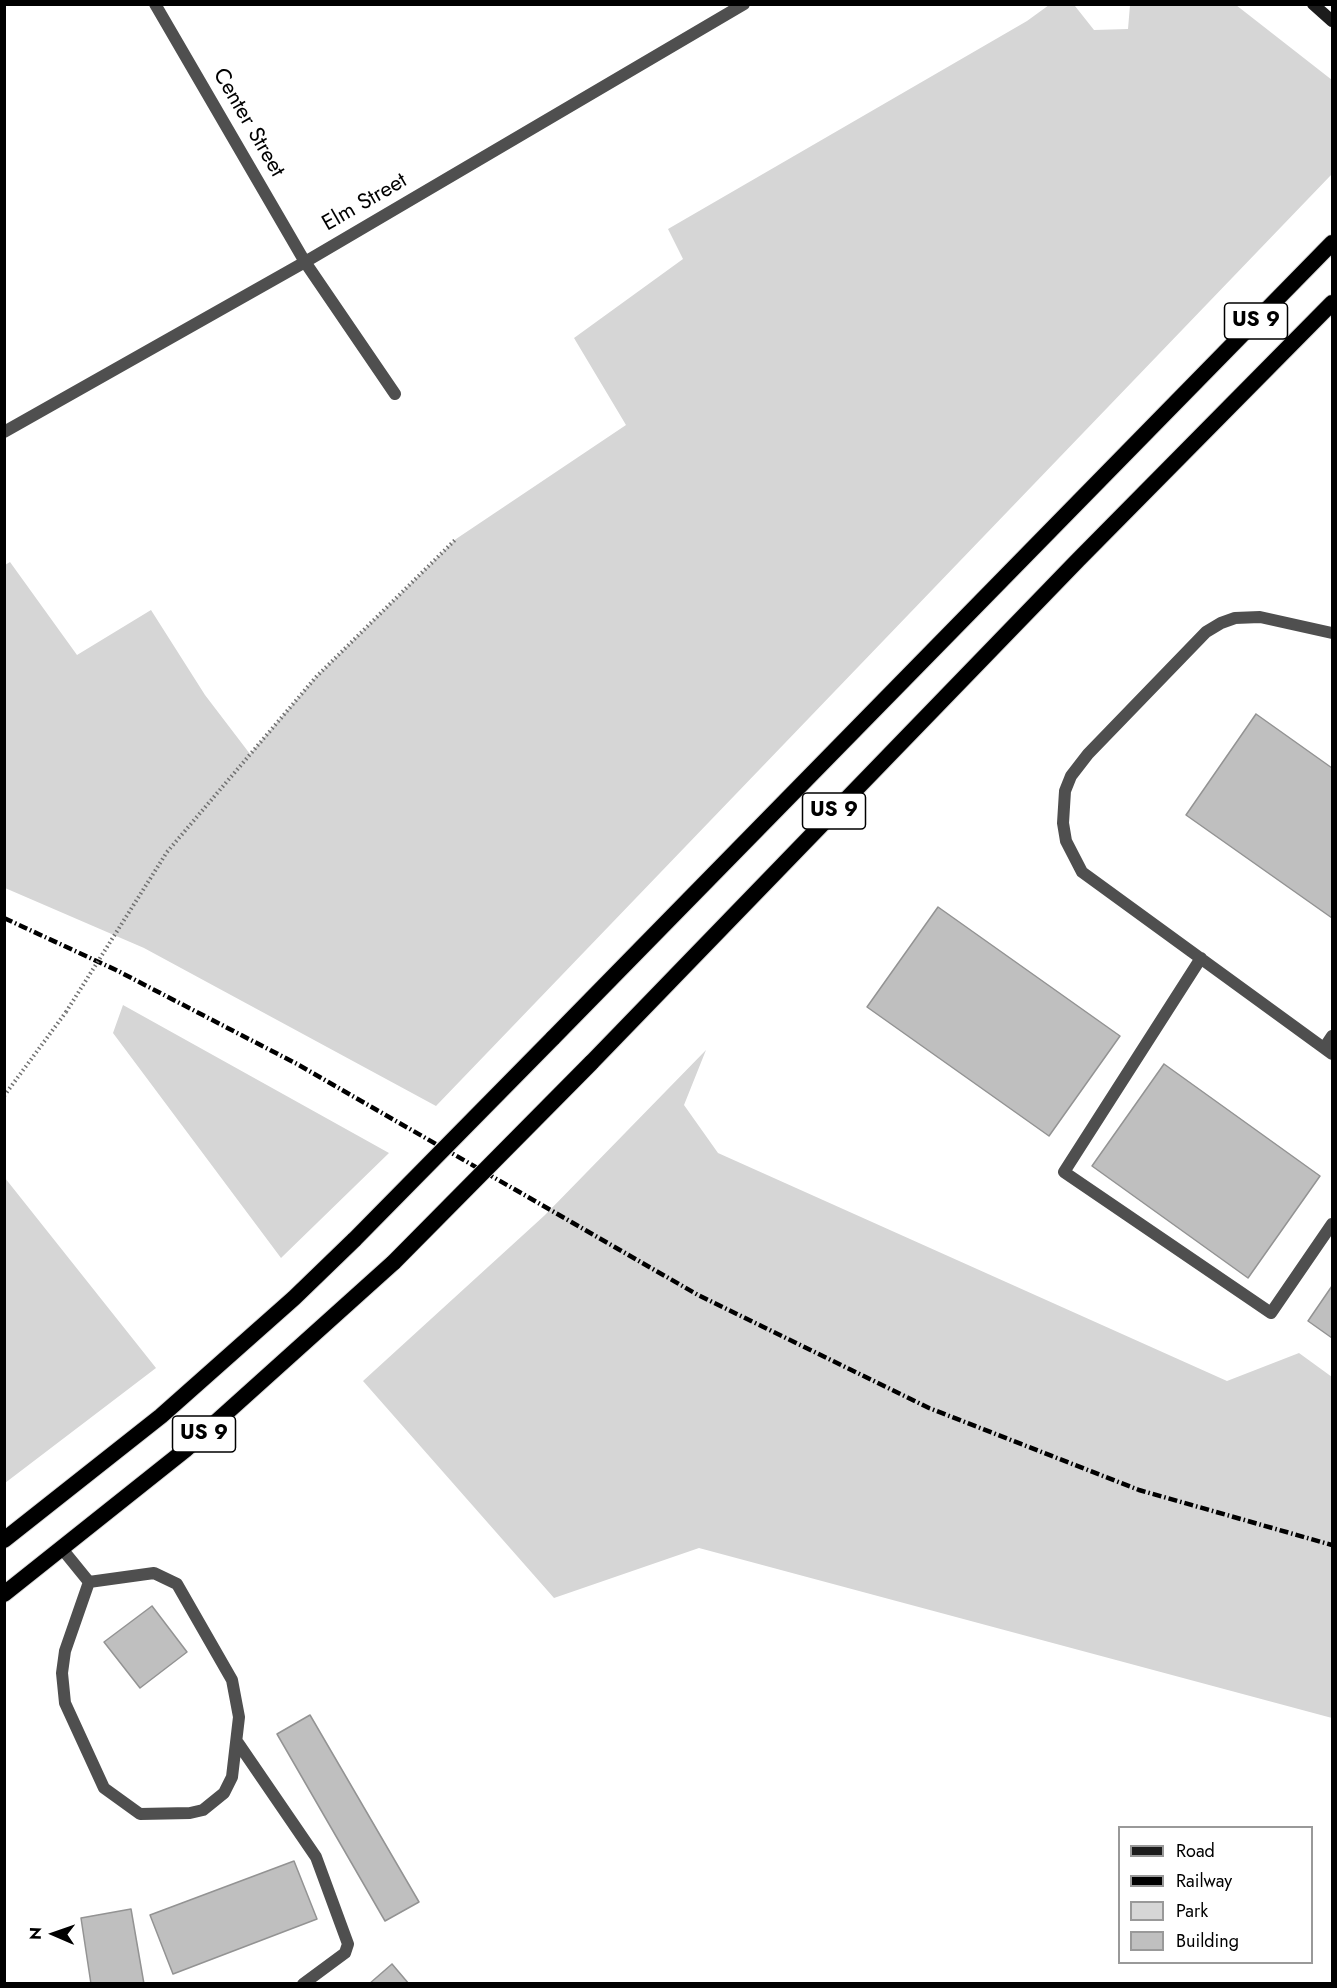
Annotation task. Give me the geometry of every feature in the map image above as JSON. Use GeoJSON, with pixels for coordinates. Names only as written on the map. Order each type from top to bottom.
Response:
{"type":"FeatureCollection","features":[{"type":"Feature","properties":{"kind":"highway","name":"US 9"},"geometry":{"type":"LineString","coordinates":[[4,1540],[169,1409],[285,1306],[355,1239],[1332,243]]}},
{"type":"Feature","properties":{"kind":"highway","name":"US 9"},"geometry":{"type":"LineString","coordinates":[[4,1594],[63,1550],[185,1450],[394,1262],[591,1063],[1208,427],[1332,303]]}},
{"type":"Feature","properties":{"kind":"main road"},"geometry":{"type":"LineString","coordinates":[[1313,4],[1332,20]]}},
{"type":"Feature","properties":{"kind":"street","name":"Center Street"},"geometry":{"type":"LineString","coordinates":[[155,4],[305,262],[395,394]]}},
{"type":"Feature","properties":{"kind":"street","name":"Elm Street"},"geometry":{"type":"LineString","coordinates":[[4,432],[305,262],[744,4]]}},
{"type":"Feature","properties":{"kind":"street"},"geometry":{"type":"LineString","coordinates":[[1332,633],[1260,617],[1235,618],[1206,632],[1088,754],[1071,776],[1065,791],[1063,823],[1066,841],[1082,872],[1328,1051],[1332,1036]]}},
{"type":"Feature","properties":{"kind":"street"},"geometry":{"type":"LineString","coordinates":[[1201,958],[1065,1172],[1271,1313],[1332,1224]]}},
{"type":"Feature","properties":{"kind":"street"},"geometry":{"type":"LineString","coordinates":[[63,1550],[89,1582]]}},
{"type":"Feature","properties":{"kind":"street"},"geometry":{"type":"LineString","coordinates":[[154,1573],[177,1584],[232,1680],[239,1717],[238,1743],[232,1777],[224,1793],[203,1810],[190,1813],[140,1814],[104,1788],[65,1703],[62,1673],[65,1651],[89,1582],[154,1573]]}},
{"type":"Feature","properties":{"kind":"street"},"geometry":{"type":"LineString","coordinates":[[238,1743],[316,1857],[348,1944],[345,1953],[303,1983]]}},
{"type":"Feature","properties":{"kind":"path"},"geometry":{"type":"LineString","coordinates":[[4,1096],[66,1012],[167,852],[316,677],[456,539]]}},
{"type":"Feature","properties":{"kind":"green space"},"geometry":{"type":"Polygon","coordinates":[[[1049,5],[1075,6],[1094,30],[1128,29],[1130,5],[1236,5],[1332,80],[1332,174],[436,1106],[144,948],[5,888],[5,565],[10,562],[77,655],[151,610],[205,695],[250,754],[316,677],[456,539],[626,425],[574,338],[683,259],[668,229],[1027,21],[1049,5]]]}},
{"type":"Feature","properties":{"kind":"green space"},"geometry":{"type":"Polygon","coordinates":[[[123,1005],[389,1153],[281,1258],[113,1033],[123,1005]]]}},
{"type":"Feature","properties":{"kind":"green space"},"geometry":{"type":"Polygon","coordinates":[[[706,1050],[684,1105],[718,1153],[1227,1381],[1299,1353],[1332,1377],[1332,1718],[699,1548],[554,1598],[363,1381],[545,1215],[706,1050]]]}},
{"type":"Feature","properties":{"kind":"green space"},"geometry":{"type":"Polygon","coordinates":[[[5,1178],[156,1368],[4,1483],[5,1178]]]}},
{"type":"Feature","properties":{"kind":"building"},"geometry":{"type":"Polygon","coordinates":[[[1256,714],[1332,768],[1332,918],[1186,815],[1256,714]]]}},
{"type":"Feature","properties":{"kind":"building"},"geometry":{"type":"Polygon","coordinates":[[[938,907],[1120,1036],[1049,1136],[867,1007],[938,907]]]}},
{"type":"Feature","properties":{"kind":"building"},"geometry":{"type":"Polygon","coordinates":[[[1164,1064],[1320,1176],[1248,1278],[1092,1166],[1164,1064]]]}},
{"type":"Feature","properties":{"kind":"building"},"geometry":{"type":"Polygon","coordinates":[[[1332,1286],[1332,1338],[1308,1321],[1332,1286]]]}},
{"type":"Feature","properties":{"kind":"building"},"geometry":{"type":"Polygon","coordinates":[[[152,1606],[187,1652],[140,1688],[104,1642],[152,1606]]]}},
{"type":"Feature","properties":{"kind":"building"},"geometry":{"type":"Polygon","coordinates":[[[310,1715],[419,1902],[385,1921],[277,1734],[310,1715]]]}},
{"type":"Feature","properties":{"kind":"building"},"geometry":{"type":"Polygon","coordinates":[[[294,1861],[317,1919],[173,1974],[150,1915],[294,1861]]]}},
{"type":"Feature","properties":{"kind":"building"},"geometry":{"type":"Polygon","coordinates":[[[131,1909],[144,1984],[91,1984],[81,1918],[131,1909]]]}},
{"type":"Feature","properties":{"kind":"building"},"geometry":{"type":"Polygon","coordinates":[[[392,1964],[409,1984],[369,1984],[392,1964]]]}},
{"type":"Feature","properties":{"kind":"railway"},"geometry":{"type":"LineString","coordinates":[[4,918],[116,970],[297,1064],[698,1295],[929,1408],[1139,1490],[1332,1545]]}}]}
